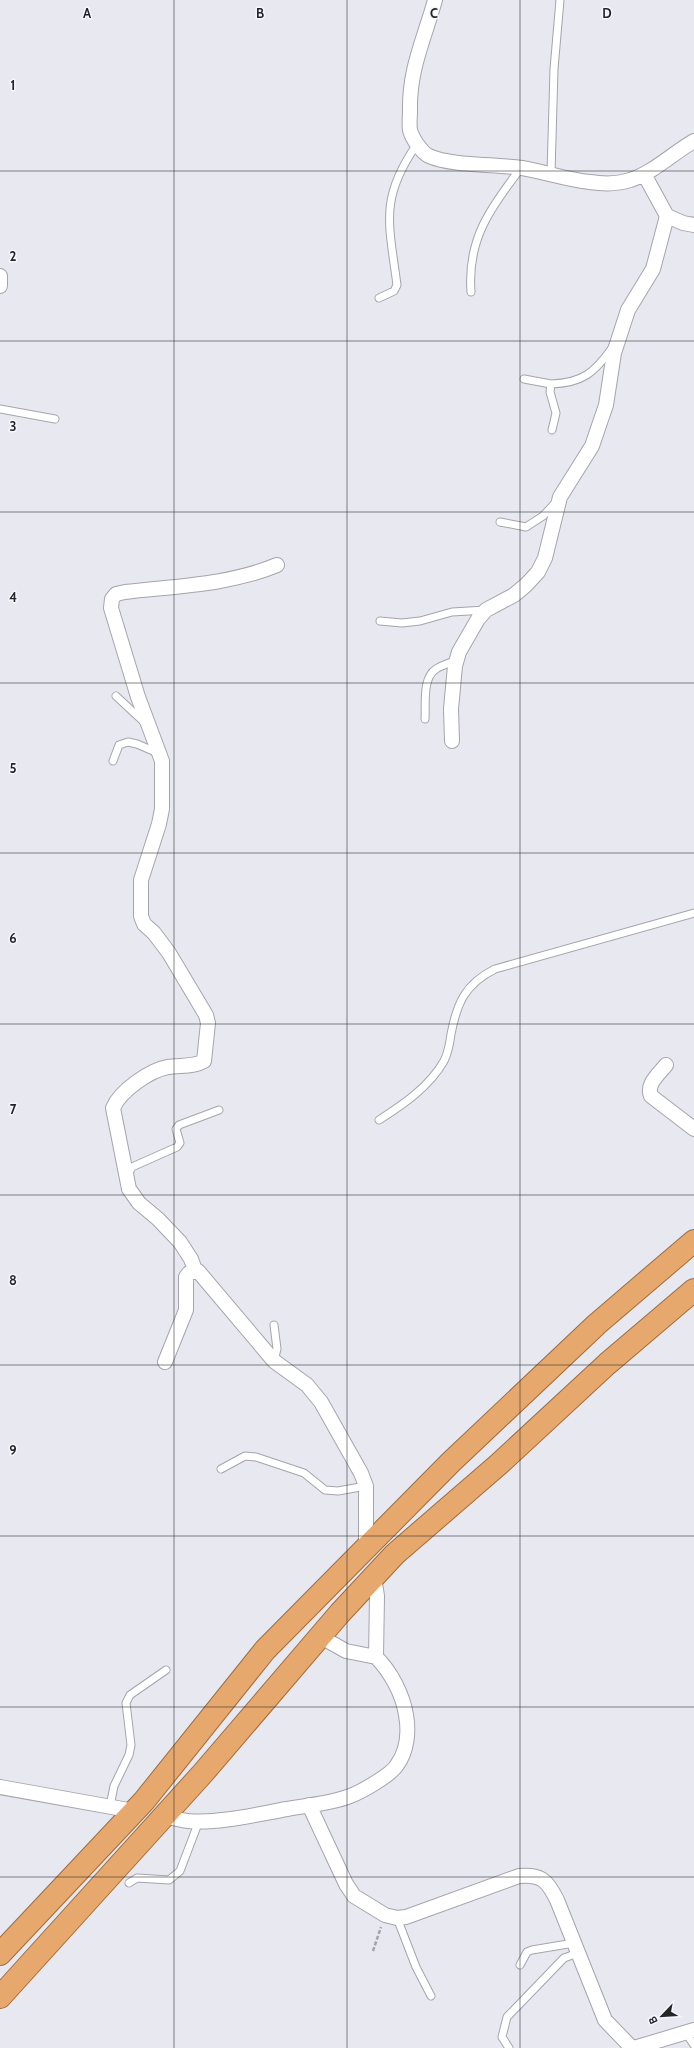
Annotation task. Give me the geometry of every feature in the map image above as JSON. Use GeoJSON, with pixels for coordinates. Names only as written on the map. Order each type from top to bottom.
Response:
{"type":"FeatureCollection","features":[{"type":"Feature","properties":{"kind":"highway"},"geometry":{"type":"LineString","coordinates":[[0,1954],[134,1811],[270,1644],[451,1462],[597,1324],[694,1241]]}},
{"type":"Feature","properties":{"kind":"highway"},"geometry":{"type":"LineString","coordinates":[[0,1998],[213,1762],[340,1612],[395,1554],[499,1464],[607,1364],[694,1290]]}},
{"type":"Feature","properties":{"kind":"street"},"geometry":{"type":"LineString","coordinates":[[435,0],[425,34],[414,62],[409,90],[410,130],[417,144],[427,155],[440,160],[521,168],[590,182],[614,183],[630,180],[644,174],[694,141]]}},
{"type":"Feature","properties":{"kind":"street"},"geometry":{"type":"LineString","coordinates":[[644,174],[667,216],[683,223],[694,225]]}},
{"type":"Feature","properties":{"kind":"street"},"geometry":{"type":"LineString","coordinates":[[452,741],[451,709],[457,660],[478,619],[486,610],[514,595],[526,585],[538,572],[545,558],[560,497],[592,446],[606,405],[614,353],[634,298],[652,269],[667,216]]}},
{"type":"Feature","properties":{"kind":"street"},"geometry":{"type":"LineString","coordinates":[[0,276],[0,286]]}},
{"type":"Feature","properties":{"kind":"street"},"geometry":{"type":"LineString","coordinates":[[195,1270],[191,1259],[180,1242],[158,1219],[139,1203],[129,1189],[113,1108],[115,1101],[119,1096],[156,1070],[166,1067],[198,1064],[204,1061],[208,1023],[206,1015],[169,953],[154,933],[144,924],[141,916],[141,880],[159,824],[162,809],[162,761],[138,697],[111,608],[112,599],[116,594],[223,580],[256,574],[276,565]]}},
{"type":"Feature","properties":{"kind":"street"},"geometry":{"type":"LineString","coordinates":[[666,1065],[651,1084],[649,1090],[651,1096],[694,1129]]}},
{"type":"Feature","properties":{"kind":"street"},"geometry":{"type":"LineString","coordinates":[[195,1270],[201,1272],[222,1300],[274,1361],[307,1385],[321,1402],[361,1472],[366,1486],[366,1546]]}},
{"type":"Feature","properties":{"kind":"street"},"geometry":{"type":"LineString","coordinates":[[165,1362],[186,1310],[186,1277],[195,1270]]}},
{"type":"Feature","properties":{"kind":"street"},"geometry":{"type":"LineString","coordinates":[[374,1577],[377,1596],[376,1657]]}},
{"type":"Feature","properties":{"kind":"street"},"geometry":{"type":"LineString","coordinates":[[164,1816],[189,1821],[228,1819],[334,1801],[351,1796],[397,1766],[405,1751],[408,1726],[405,1707],[395,1683],[383,1664],[376,1657],[346,1651],[322,1637]]}},
{"type":"Feature","properties":{"kind":"street"},"geometry":{"type":"LineString","coordinates":[[0,1787],[134,1811]]}},
{"type":"Feature","properties":{"kind":"street"},"geometry":{"type":"LineString","coordinates":[[309,1805],[346,1884],[354,1896],[391,1917],[406,1917],[519,1876],[533,1875],[542,1879],[550,1886],[557,1900],[605,2020],[633,2048],[690,2032]]}},
{"type":"Feature","properties":{"kind":"lane"},"geometry":{"type":"LineString","coordinates":[[551,173],[554,69],[560,1]]}},
{"type":"Feature","properties":{"kind":"lane"},"geometry":{"type":"LineString","coordinates":[[379,298],[394,290],[397,285],[388,229],[389,207],[394,184],[404,163],[417,144]]}},
{"type":"Feature","properties":{"kind":"lane"},"geometry":{"type":"LineString","coordinates":[[471,292],[470,272],[474,249],[481,230],[501,194],[521,168]]}},
{"type":"Feature","properties":{"kind":"lane"},"geometry":{"type":"LineString","coordinates":[[524,379],[551,384],[565,383],[583,378],[595,370],[619,338]]}},
{"type":"Feature","properties":{"kind":"lane"},"geometry":{"type":"LineString","coordinates":[[551,384],[550,392],[556,413],[552,430]]}},
{"type":"Feature","properties":{"kind":"lane"},"geometry":{"type":"LineString","coordinates":[[0,409],[55,419]]}},
{"type":"Feature","properties":{"kind":"lane"},"geometry":{"type":"LineString","coordinates":[[500,522],[526,527],[543,516],[560,497]]}},
{"type":"Feature","properties":{"kind":"lane"},"geometry":{"type":"LineString","coordinates":[[380,621],[402,623],[420,621],[452,612],[486,610]]}},
{"type":"Feature","properties":{"kind":"lane"},"geometry":{"type":"LineString","coordinates":[[425,719],[427,680],[430,674],[437,668],[457,660]]}},
{"type":"Feature","properties":{"kind":"lane"},"geometry":{"type":"LineString","coordinates":[[116,696],[151,729]]}},
{"type":"Feature","properties":{"kind":"lane"},"geometry":{"type":"LineString","coordinates":[[113,761],[119,745],[128,742],[160,754]]}},
{"type":"Feature","properties":{"kind":"lane"},"geometry":{"type":"LineString","coordinates":[[379,1120],[417,1094],[433,1077],[445,1060],[456,1010],[467,990],[481,975],[495,969],[560,952],[694,912]]}},
{"type":"Feature","properties":{"kind":"lane"},"geometry":{"type":"LineString","coordinates":[[127,1181],[129,1171],[132,1167],[177,1147],[180,1143],[176,1130],[179,1125],[219,1110]]}},
{"type":"Feature","properties":{"kind":"lane"},"geometry":{"type":"LineString","coordinates":[[274,1325],[277,1349],[274,1361]]}},
{"type":"Feature","properties":{"kind":"lane"},"geometry":{"type":"LineString","coordinates":[[221,1469],[245,1456],[256,1457],[304,1473],[325,1490],[338,1491],[366,1486]]}},
{"type":"Feature","properties":{"kind":"lane"},"geometry":{"type":"LineString","coordinates":[[110,1806],[114,1786],[129,1754],[131,1745],[126,1704],[130,1695],[166,1670]]}},
{"type":"Feature","properties":{"kind":"lane"},"geometry":{"type":"LineString","coordinates":[[129,1883],[137,1878],[169,1880],[174,1878],[180,1872],[199,1821]]}},
{"type":"Feature","properties":{"kind":"lane"},"geometry":{"type":"LineString","coordinates":[[391,1917],[431,1996]]}},
{"type":"Feature","properties":{"kind":"lane"},"geometry":{"type":"LineString","coordinates":[[520,1965],[527,1952],[532,1950],[576,1948]]}},
{"type":"Feature","properties":{"kind":"lane"},"geometry":{"type":"LineString","coordinates":[[509,2048],[502,2037],[507,2016],[564,1958],[576,1948]]}},
{"type":"Feature","properties":{"kind":"lane"},"geometry":{"type":"LineString","coordinates":[[690,2032],[694,2045]]}},
{"type":"Feature","properties":{"kind":"path"},"geometry":{"type":"LineString","coordinates":[[373,1951],[391,1917]]}}]}
